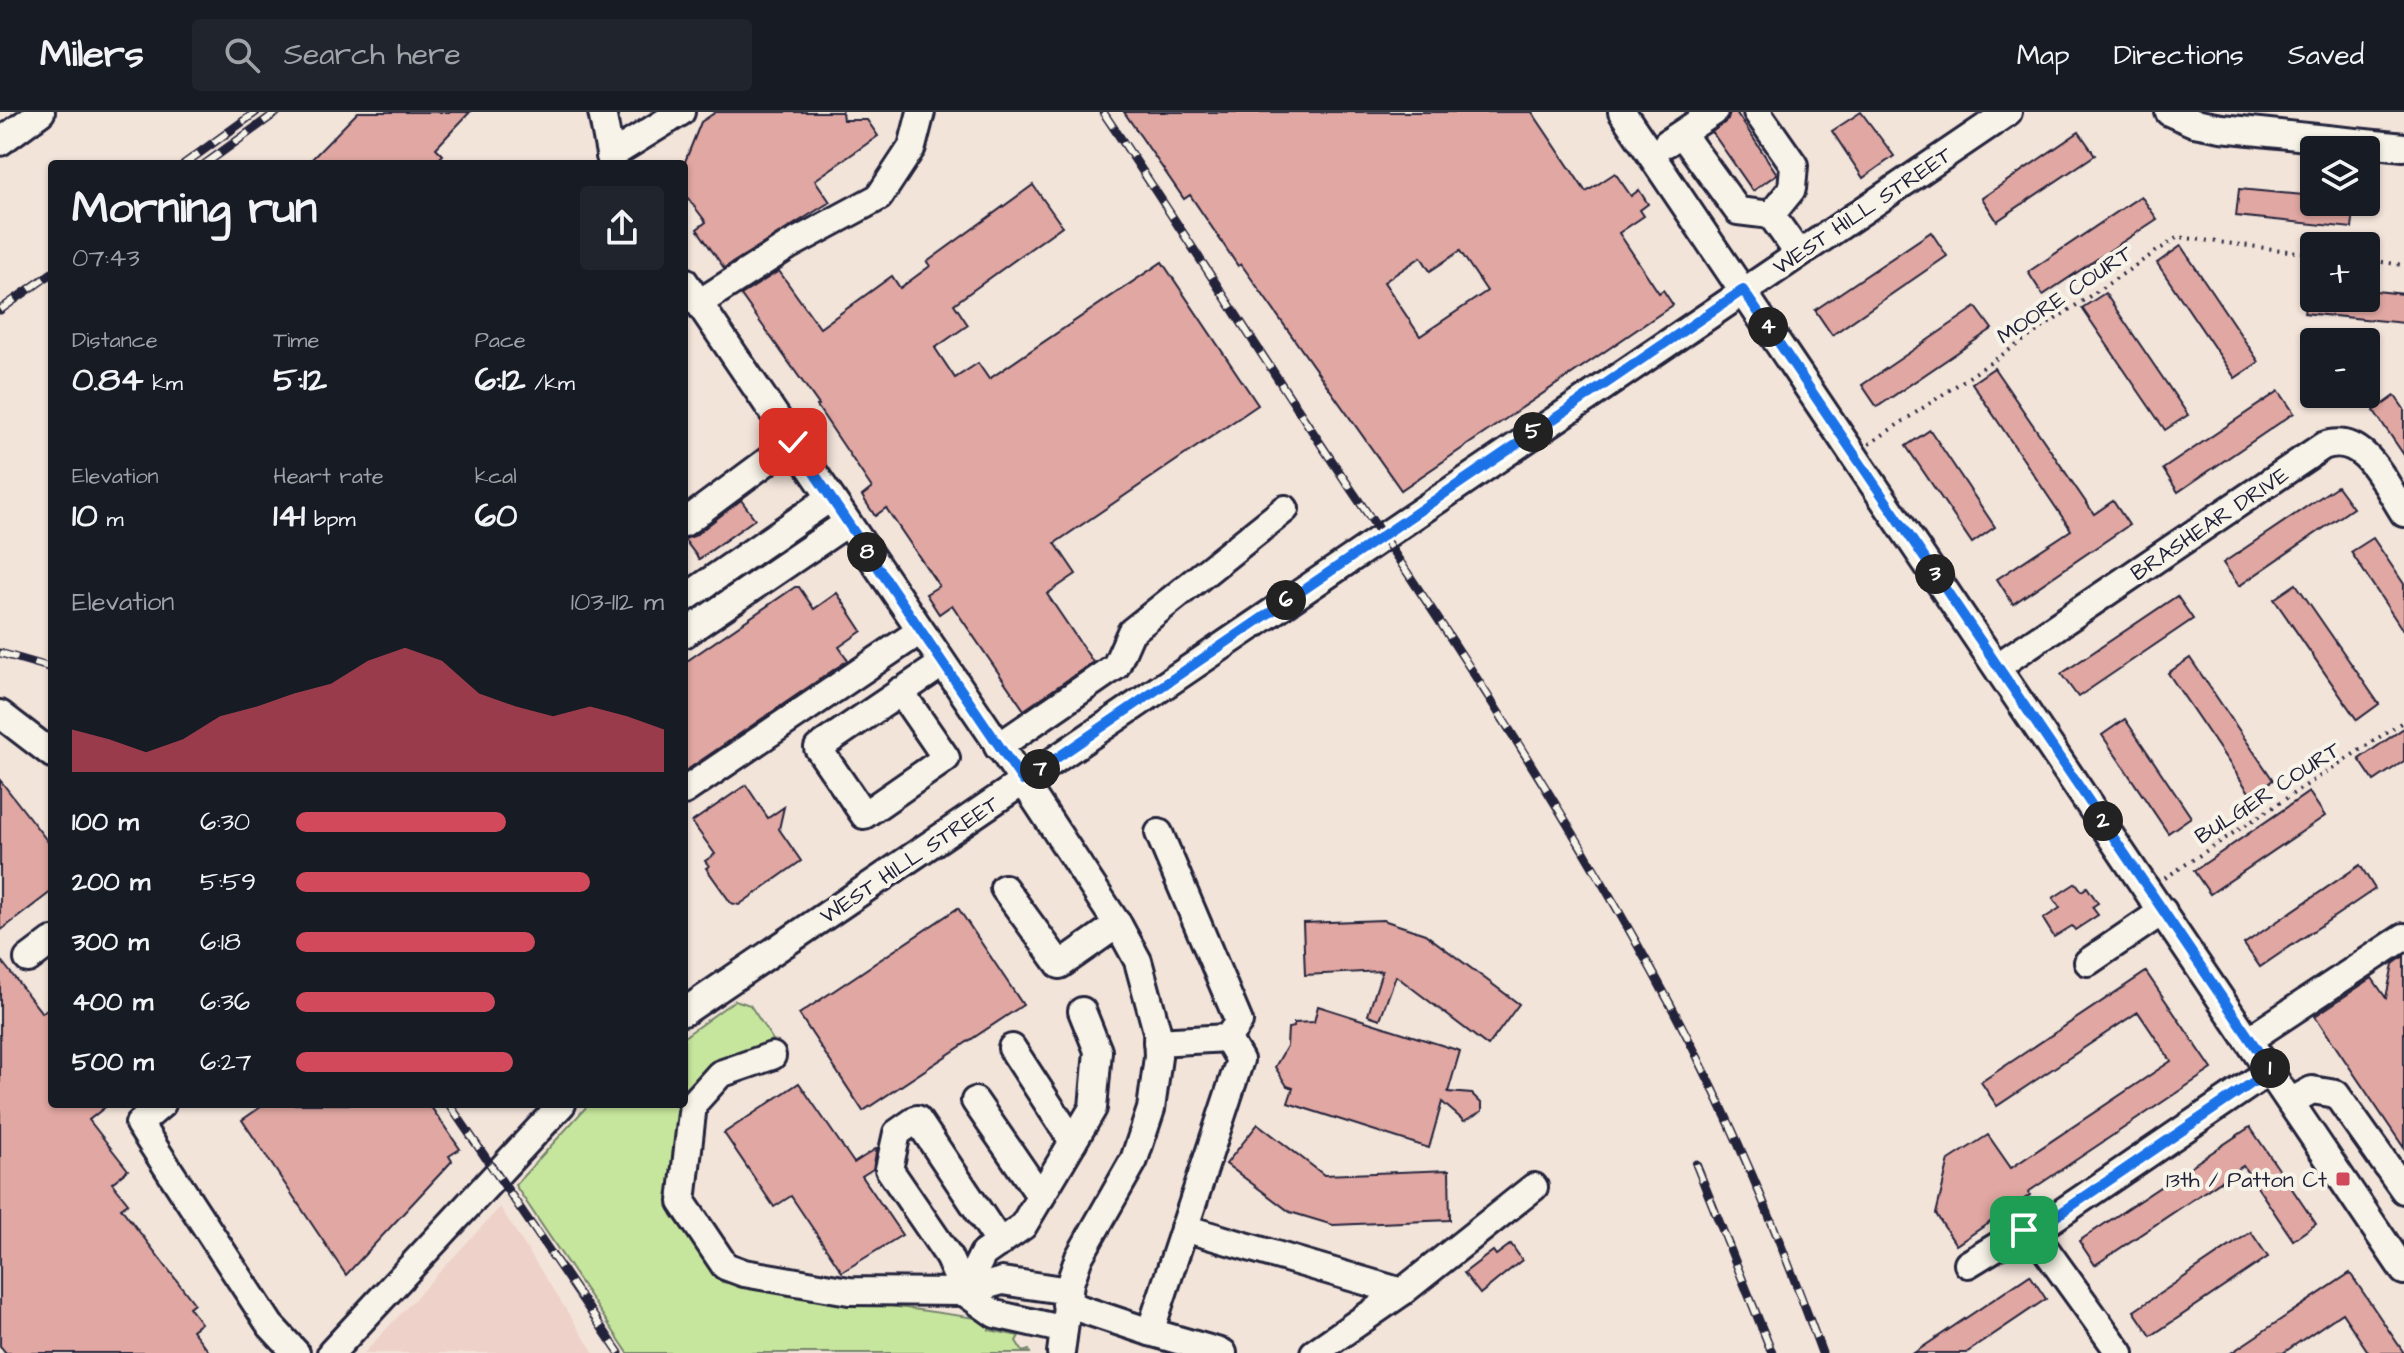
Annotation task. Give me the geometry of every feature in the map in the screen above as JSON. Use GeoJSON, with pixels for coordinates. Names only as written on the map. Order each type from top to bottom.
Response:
{"type":"FeatureCollection","features":[{"type":"Feature","properties":{"kind":"street"},"geometry":{"type":"LineString","coordinates":[[0,142],[41,112]]}},
{"type":"Feature","properties":{"kind":"street"},"geometry":{"type":"LineString","coordinates":[[602,112],[611,160],[681,112]]}},
{"type":"Feature","properties":{"kind":"street"},"geometry":{"type":"LineString","coordinates":[[921,112],[912,147],[879,197],[788,246],[691,292],[1118,924],[1143,976],[1152,1005],[1157,1042],[1156,1083],[1144,1135],[1124,1178],[1085,1245],[1064,1319]]}},
{"type":"Feature","properties":{"kind":"street"},"geometry":{"type":"LineString","coordinates":[[1622,112],[2403,1266]]}},
{"type":"Feature","properties":{"kind":"street"},"geometry":{"type":"LineString","coordinates":[[1650,153],[1714,112]]}},
{"type":"Feature","properties":{"kind":"street"},"geometry":{"type":"LineString","coordinates":[[1757,112],[1794,165],[1792,189],[1771,215]]}},
{"type":"Feature","properties":{"kind":"street","name":"WEST HILL STREET"},"geometry":{"type":"LineString","coordinates":[[688,1009],[2008,112]]}},
{"type":"Feature","properties":{"kind":"street"},"geometry":{"type":"LineString","coordinates":[[2169,112],[2194,123],[2221,128],[2404,147]]}},
{"type":"Feature","properties":{"kind":"street"},"geometry":{"type":"LineString","coordinates":[[1682,134],[1738,211]]}},
{"type":"Feature","properties":{"kind":"street"},"geometry":{"type":"LineString","coordinates":[[1706,235],[1738,211],[1771,215],[1798,253]]}},
{"type":"Feature","properties":{"kind":"street","name":"BRASHEAR DRIVE"},"geometry":{"type":"LineString","coordinates":[[1998,666],[2323,446],[2336,441],[2354,444],[2404,513]]}},
{"type":"Feature","properties":{"kind":"street"},"geometry":{"type":"LineString","coordinates":[[688,520],[793,442]]}},
{"type":"Feature","properties":{"kind":"street"},"geometry":{"type":"LineString","coordinates":[[688,596],[830,498]]}},
{"type":"Feature","properties":{"kind":"street"},"geometry":{"type":"LineString","coordinates":[[998,747],[1116,666],[1131,632],[1285,509]]}},
{"type":"Feature","properties":{"kind":"street"},"geometry":{"type":"LineString","coordinates":[[688,631],[847,523]]}},
{"type":"Feature","properties":{"kind":"street"},"geometry":{"type":"LineString","coordinates":[[688,788],[920,631]]}},
{"type":"Feature","properties":{"kind":"street"},"geometry":{"type":"LineString","coordinates":[[900,691],[946,758],[864,815],[818,748],[900,691],[942,664]]}},
{"type":"Feature","properties":{"kind":"street"},"geometry":{"type":"LineString","coordinates":[[0,714],[48,751]]}},
{"type":"Feature","properties":{"kind":"street"},"geometry":{"type":"LineString","coordinates":[[1157,1042],[1227,1038],[1239,1022],[1159,833]]}},
{"type":"Feature","properties":{"kind":"street"},"geometry":{"type":"LineString","coordinates":[[1004,888],[1060,965],[1118,924]]}},
{"type":"Feature","properties":{"kind":"street"},"geometry":{"type":"LineString","coordinates":[[2088,962],[2156,900]]}},
{"type":"Feature","properties":{"kind":"street"},"geometry":{"type":"LineString","coordinates":[[2250,1039],[2404,937]]}},
{"type":"Feature","properties":{"kind":"street"},"geometry":{"type":"LineString","coordinates":[[28,959],[48,944]]}},
{"type":"Feature","properties":{"kind":"street"},"geometry":{"type":"LineString","coordinates":[[964,1292],[983,1254],[1023,1226],[1093,1108],[1098,1051],[1082,1011]]}},
{"type":"Feature","properties":{"kind":"street"},"geometry":{"type":"LineString","coordinates":[[1150,1332],[1240,1060],[1227,1038]]}},
{"type":"Feature","properties":{"kind":"street"},"geometry":{"type":"LineString","coordinates":[[1012,1048],[1073,1142]]}},
{"type":"Feature","properties":{"kind":"street"},"geometry":{"type":"LineString","coordinates":[[772,1056],[720,1074],[693,1104],[682,1202],[725,1266],[744,1273],[849,1291],[964,1292],[1002,1281],[1064,1319]]}},
{"type":"Feature","properties":{"kind":"street"},"geometry":{"type":"LineString","coordinates":[[2033,1232],[2271,1070]]}},
{"type":"Feature","properties":{"kind":"street"},"geometry":{"type":"LineString","coordinates":[[2292,1101],[2312,1090],[2336,1094],[2404,1190]]}},
{"type":"Feature","properties":{"kind":"street"},"geometry":{"type":"LineString","coordinates":[[975,1101],[1041,1197]]}},
{"type":"Feature","properties":{"kind":"street"},"geometry":{"type":"LineString","coordinates":[[157,1108],[139,1124],[270,1325],[296,1353]]}},
{"type":"Feature","properties":{"kind":"street"},"geometry":{"type":"LineString","coordinates":[[331,1353],[558,1108]]}},
{"type":"Feature","properties":{"kind":"street"},"geometry":{"type":"LineString","coordinates":[[1000,1243],[917,1119],[897,1133],[889,1169],[947,1254],[964,1292],[995,1314],[1064,1319],[1150,1332],[1223,1353]]}},
{"type":"Feature","properties":{"kind":"street"},"geometry":{"type":"LineString","coordinates":[[1314,1353],[1402,1292],[1534,1187]]}},
{"type":"Feature","properties":{"kind":"street"},"geometry":{"type":"LineString","coordinates":[[1184,1228],[1402,1292]]}},
{"type":"Feature","properties":{"kind":"street"},"geometry":{"type":"LineString","coordinates":[[1968,1264],[2024,1230],[2033,1232],[2120,1353]]}},
{"type":"Feature","properties":{"kind":"path","name":"MOORE COURT"},"geometry":{"type":"LineString","coordinates":[[1854,454],[2178,237],[2300,252]]}},
{"type":"Feature","properties":{"kind":"path"},"geometry":{"type":"LineString","coordinates":[[2380,262],[2404,265]]}},
{"type":"Feature","properties":{"kind":"path","name":"BULGER COURT"},"geometry":{"type":"LineString","coordinates":[[2156,900],[2404,721]]}},
{"type":"Feature","properties":{"kind":"shaded area"},"geometry":{"type":"Polygon","coordinates":[[[500,1207],[594,1353],[364,1353],[500,1207]]]}},
{"type":"Feature","properties":{"kind":"green space"},"geometry":{"type":"Polygon","coordinates":[[[735,1000],[750,1005],[775,1043],[727,1063],[688,1087],[688,1034],[735,1000]]]}},
{"type":"Feature","properties":{"kind":"green space"},"geometry":{"type":"Polygon","coordinates":[[[585,1108],[679,1108],[687,1123],[670,1206],[672,1215],[722,1282],[990,1320],[989,1330],[1019,1336],[1016,1341],[1023,1352],[1029,1350],[1030,1353],[628,1353],[515,1185],[585,1108]]]}},
{"type":"Feature","properties":{"kind":"building"},"geometry":{"type":"Polygon","coordinates":[[[358,112],[470,112],[436,148],[443,155],[438,160],[311,160],[358,112]]]}},
{"type":"Feature","properties":{"kind":"building"},"geometry":{"type":"Polygon","coordinates":[[[716,112],[842,112],[843,120],[867,120],[878,136],[815,180],[830,202],[724,268],[697,229],[706,222],[688,198],[686,160],[701,122],[716,112]]]}},
{"type":"Feature","properties":{"kind":"building"},"geometry":{"type":"Polygon","coordinates":[[[1124,112],[1532,112],[1586,192],[1615,173],[1631,196],[1639,190],[1648,204],[1640,210],[1644,216],[1619,233],[1659,293],[1663,290],[1673,305],[1401,490],[1190,195],[1184,199],[1124,112]],[[1460,251],[1430,271],[1421,257],[1384,282],[1420,336],[1487,291],[1460,251]]]}},
{"type":"Feature","properties":{"kind":"building"},"geometry":{"type":"Polygon","coordinates":[[[1730,112],[1736,112],[1777,174],[1753,191],[1712,132],[1728,120],[1730,112]]]}},
{"type":"Feature","properties":{"kind":"building"},"geometry":{"type":"Polygon","coordinates":[[[1861,112],[1894,156],[1863,178],[1832,131],[1861,112]]]}},
{"type":"Feature","properties":{"kind":"building"},"geometry":{"type":"Polygon","coordinates":[[[2079,132],[2095,155],[1997,221],[1982,198],[2079,132]]]}},
{"type":"Feature","properties":{"kind":"building"},"geometry":{"type":"Polygon","coordinates":[[[1033,185],[1062,226],[954,304],[968,325],[935,348],[955,378],[978,363],[989,379],[1162,262],[1258,405],[1055,543],[1076,574],[1047,594],[1093,662],[1024,710],[952,605],[939,614],[926,594],[939,586],[886,508],[875,516],[862,496],[872,488],[819,405],[741,295],[779,271],[820,328],[892,276],[900,288],[930,266],[927,262],[1033,185]]]}},
{"type":"Feature","properties":{"kind":"building"},"geometry":{"type":"Polygon","coordinates":[[[2239,189],[2300,195],[2300,216],[2353,216],[2352,228],[2236,216],[2239,189]]]}},
{"type":"Feature","properties":{"kind":"building"},"geometry":{"type":"Polygon","coordinates":[[[2141,196],[2157,219],[2043,295],[2028,272],[2141,196]]]}},
{"type":"Feature","properties":{"kind":"building"},"geometry":{"type":"Polygon","coordinates":[[[1931,232],[1947,256],[1832,335],[1815,310],[1931,232]]]}},
{"type":"Feature","properties":{"kind":"building"},"geometry":{"type":"Polygon","coordinates":[[[2181,246],[2259,362],[2235,378],[2157,263],[2181,246]]]}},
{"type":"Feature","properties":{"kind":"building"},"geometry":{"type":"Polygon","coordinates":[[[2380,291],[2404,294],[2404,323],[2304,313],[2380,312],[2380,291]]]}},
{"type":"Feature","properties":{"kind":"building"},"geometry":{"type":"Polygon","coordinates":[[[2105,293],[2188,415],[2165,430],[2082,308],[2105,293]]]}},
{"type":"Feature","properties":{"kind":"building"},"geometry":{"type":"Polygon","coordinates":[[[1976,307],[1992,329],[1877,407],[1862,385],[1976,307]]]}},
{"type":"Feature","properties":{"kind":"building"},"geometry":{"type":"Polygon","coordinates":[[[1994,368],[2094,514],[2113,501],[2129,525],[2013,604],[1997,579],[2071,530],[1972,383],[1994,368]]]}},
{"type":"Feature","properties":{"kind":"building"},"geometry":{"type":"Polygon","coordinates":[[[2279,391],[2294,413],[2178,492],[2163,469],[2279,391]]]}},
{"type":"Feature","properties":{"kind":"building"},"geometry":{"type":"Polygon","coordinates":[[[2395,396],[2404,409],[2404,455],[2374,411],[2395,396]]]}},
{"type":"Feature","properties":{"kind":"building"},"geometry":{"type":"Polygon","coordinates":[[[1930,430],[1995,527],[1972,543],[1906,446],[1930,430]]]}},
{"type":"Feature","properties":{"kind":"building"},"geometry":{"type":"Polygon","coordinates":[[[2337,486],[2353,508],[2239,586],[2223,563],[2337,486]]]}},
{"type":"Feature","properties":{"kind":"building"},"geometry":{"type":"Polygon","coordinates":[[[741,500],[755,519],[699,559],[688,544],[688,538],[741,500]]]}},
{"type":"Feature","properties":{"kind":"building"},"geometry":{"type":"Polygon","coordinates":[[[2373,538],[2404,584],[2404,632],[2351,552],[2373,538]]]}},
{"type":"Feature","properties":{"kind":"building"},"geometry":{"type":"Polygon","coordinates":[[[2296,584],[2379,704],[2357,720],[2274,599],[2296,584]]]}},
{"type":"Feature","properties":{"kind":"building"},"geometry":{"type":"Polygon","coordinates":[[[795,587],[799,587],[814,609],[837,593],[862,631],[839,647],[848,660],[688,769],[688,660],[795,587]]]}},
{"type":"Feature","properties":{"kind":"building"},"geometry":{"type":"Polygon","coordinates":[[[2177,596],[2193,619],[2078,697],[2061,674],[2177,596]]]}},
{"type":"Feature","properties":{"kind":"building"},"geometry":{"type":"Polygon","coordinates":[[[2190,658],[2273,780],[2251,795],[2168,673],[2190,658]]]}},
{"type":"Feature","properties":{"kind":"building"},"geometry":{"type":"Polygon","coordinates":[[[2125,719],[2191,817],[2168,833],[2102,735],[2125,719]]]}},
{"type":"Feature","properties":{"kind":"building"},"geometry":{"type":"Polygon","coordinates":[[[2404,728],[2404,761],[2374,781],[2359,759],[2404,728]]]}},
{"type":"Feature","properties":{"kind":"building"},"geometry":{"type":"Polygon","coordinates":[[[0,780],[48,842],[48,894],[0,931],[0,780]]]}},
{"type":"Feature","properties":{"kind":"building"},"geometry":{"type":"Polygon","coordinates":[[[746,785],[768,818],[784,807],[779,829],[801,861],[739,905],[731,903],[706,868],[709,866],[705,861],[715,854],[692,822],[746,785]]]}},
{"type":"Feature","properties":{"kind":"building"},"geometry":{"type":"Polygon","coordinates":[[[2309,792],[2325,816],[2210,894],[2194,871],[2309,792]]]}},
{"type":"Feature","properties":{"kind":"building"},"geometry":{"type":"Polygon","coordinates":[[[2360,865],[2375,889],[2260,967],[2244,944],[2360,865]]]}},
{"type":"Feature","properties":{"kind":"building"},"geometry":{"type":"Polygon","coordinates":[[[2076,883],[2082,891],[2087,887],[2098,903],[2092,907],[2098,915],[2075,930],[2072,926],[2054,937],[2043,919],[2060,908],[2053,898],[2076,883]]]}},
{"type":"Feature","properties":{"kind":"building"},"geometry":{"type":"Polygon","coordinates":[[[958,908],[1023,1005],[863,1111],[799,1014],[958,908]]]}},
{"type":"Feature","properties":{"kind":"building"},"geometry":{"type":"Polygon","coordinates":[[[1383,920],[1425,934],[1519,1004],[1488,1046],[1396,976],[1380,1019],[1368,1015],[1382,971],[1305,975],[1303,923],[1383,920]]]}},
{"type":"Feature","properties":{"kind":"building"},"geometry":{"type":"Polygon","coordinates":[[[2404,956],[2404,1148],[2315,1016],[2372,978],[2386,998],[2393,964],[2404,956]]]}},
{"type":"Feature","properties":{"kind":"building"},"geometry":{"type":"Polygon","coordinates":[[[0,959],[42,1013],[48,1008],[48,1108],[104,1108],[89,1120],[128,1170],[112,1183],[128,1203],[121,1208],[194,1303],[189,1307],[201,1323],[192,1330],[210,1353],[6,1353],[0,1346],[0,959]]]}},
{"type":"Feature","properties":{"kind":"building"},"geometry":{"type":"Polygon","coordinates":[[[2146,972],[2212,1069],[2028,1192],[2030,1195],[1956,1245],[1936,1214],[1949,1160],[1988,1135],[2011,1168],[2171,1061],[2138,1012],[1997,1106],[1981,1082],[2146,972]]]}},
{"type":"Feature","properties":{"kind":"building"},"geometry":{"type":"Polygon","coordinates":[[[1318,1006],[1460,1051],[1448,1092],[1472,1094],[1482,1104],[1482,1111],[1464,1121],[1442,1102],[1429,1148],[1288,1103],[1293,1088],[1287,1086],[1275,1067],[1287,1046],[1288,1028],[1294,1027],[1294,1023],[1314,1022],[1318,1006]]]}},
{"type":"Feature","properties":{"kind":"building"},"geometry":{"type":"Polygon","coordinates":[[[799,1083],[854,1163],[877,1148],[873,1169],[862,1176],[902,1235],[842,1272],[791,1196],[774,1207],[724,1133],[799,1083]]]}},
{"type":"Feature","properties":{"kind":"building"},"geometry":{"type":"Polygon","coordinates":[[[259,1108],[432,1108],[460,1149],[449,1156],[452,1161],[346,1275],[242,1120],[259,1108]]]}},
{"type":"Feature","properties":{"kind":"building"},"geometry":{"type":"Polygon","coordinates":[[[1258,1124],[1324,1175],[1449,1170],[1450,1220],[1333,1225],[1290,1212],[1226,1164],[1258,1124]]]}},
{"type":"Feature","properties":{"kind":"building"},"geometry":{"type":"Polygon","coordinates":[[[2250,1127],[2316,1224],[2293,1240],[2243,1166],[2095,1265],[2079,1241],[2250,1127]]]}},
{"type":"Feature","properties":{"kind":"building"},"geometry":{"type":"Polygon","coordinates":[[[2251,1232],[2268,1257],[2151,1336],[2134,1311],[2251,1232]]]}},
{"type":"Feature","properties":{"kind":"building"},"geometry":{"type":"Polygon","coordinates":[[[1511,1244],[1522,1260],[1480,1294],[1464,1273],[1493,1251],[1496,1255],[1511,1244]]]}},
{"type":"Feature","properties":{"kind":"building"},"geometry":{"type":"Polygon","coordinates":[[[2350,1273],[2404,1353],[2369,1353],[2342,1313],[2283,1353],[2231,1353],[2350,1273]]]}},
{"type":"Feature","properties":{"kind":"building"},"geometry":{"type":"Polygon","coordinates":[[[2030,1275],[2046,1299],[1966,1353],[1914,1353],[2030,1275]]]}},
{"type":"Feature","properties":{"kind":"railway"},"geometry":{"type":"LineString","coordinates":[[190,160],[256,112]]}},
{"type":"Feature","properties":{"kind":"railway"},"geometry":{"type":"LineString","coordinates":[[211,160],[277,112]]}},
{"type":"Feature","properties":{"kind":"railway"},"geometry":{"type":"LineString","coordinates":[[1103,112],[1483,687],[1598,875],[1669,1002],[1733,1131],[1822,1353]]}},
{"type":"Feature","properties":{"kind":"railway"},"geometry":{"type":"LineString","coordinates":[[0,310],[48,276]]}},
{"type":"Feature","properties":{"kind":"railway"},"geometry":{"type":"LineString","coordinates":[[0,653],[48,667]]}},
{"type":"Feature","properties":{"kind":"railway"},"geometry":{"type":"LineString","coordinates":[[452,1108],[619,1353]]}},
{"type":"Feature","properties":{"kind":"railway"},"geometry":{"type":"LineString","coordinates":[[1696,1164],[1772,1353]]}},
{"type":"Feature","properties":{"kind":"place","name":"13th / Patton Ct"},"geometry":{"type":"Point","coordinates":[2343,1179]}},
{"type":"Feature","properties":{"kind":"route"},"geometry":{"type":"LineString","coordinates":[[793,442],[1023,781],[1743,290],[2271,1070],[2033,1232],[2024,1230]]}}]}
